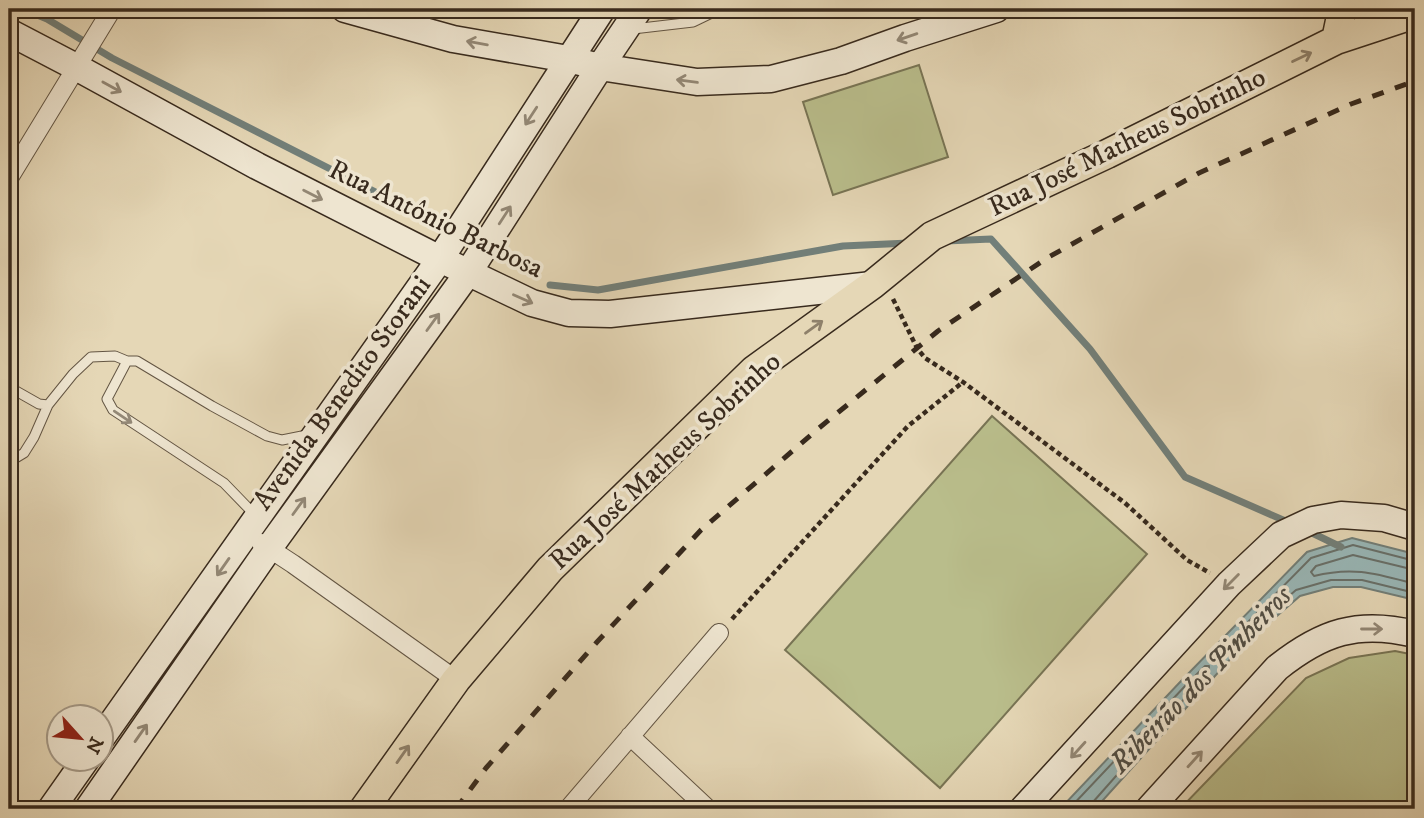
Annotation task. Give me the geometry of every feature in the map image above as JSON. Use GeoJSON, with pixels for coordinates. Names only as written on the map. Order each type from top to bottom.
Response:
{"type":"FeatureCollection","features":[{"type":"Feature","properties":{"kind":"main road"},"geometry":{"type":"LineString","coordinates":[[1336,40],[1340,9]]}},
{"type":"Feature","properties":{"kind":"main road","name":"Rua José Matheus Sobrinho"},"geometry":{"type":"LineString","coordinates":[[363,809],[456,680],[550,569],[754,370],[877,281],[932,236],[1107,154],[1336,40],[1415,14]]}},
{"type":"Feature","properties":{"kind":"street"},"geometry":{"type":"LineString","coordinates":[[9,178],[112,9]]}},
{"type":"Feature","properties":{"kind":"street"},"geometry":{"type":"LineString","coordinates":[[345,9],[453,39],[697,82],[771,79],[841,61],[996,9]]}},
{"type":"Feature","properties":{"kind":"street","name":"Avenida Benedito Storani"},"geometry":{"type":"LineString","coordinates":[[116,717],[440,259],[602,9]]}},
{"type":"Feature","properties":{"kind":"street","name":"Avenida Benedito Storani"},"geometry":{"type":"LineString","coordinates":[[88,809],[269,548],[468,273],[632,19]]}},
{"type":"Feature","properties":{"kind":"street","name":"Rua Antônio Barbosa"},"geometry":{"type":"LineString","coordinates":[[9,32],[257,166],[532,303],[569,313],[610,314],[877,281]]}},
{"type":"Feature","properties":{"kind":"street"},"geometry":{"type":"LineString","coordinates":[[1023,809],[1229,584],[1281,535],[1313,520],[1341,515],[1384,518],[1415,527]]}},
{"type":"Feature","properties":{"kind":"street"},"geometry":{"type":"LineString","coordinates":[[252,525],[269,548],[456,680]]}},
{"type":"Feature","properties":{"kind":"street"},"geometry":{"type":"LineString","coordinates":[[1149,809],[1277,668],[1296,652],[1341,631],[1395,629],[1415,634]]}},
{"type":"Feature","properties":{"kind":"street"},"geometry":{"type":"LineString","coordinates":[[568,809],[719,633]]}},
{"type":"Feature","properties":{"kind":"street"},"geometry":{"type":"LineString","coordinates":[[630,736],[708,809]]}},
{"type":"Feature","properties":{"kind":"street"},"geometry":{"type":"LineString","coordinates":[[51,809],[77,772]]}},
{"type":"Feature","properties":{"kind":"lane"},"geometry":{"type":"LineString","coordinates":[[632,19],[693,22],[720,9]]}},
{"type":"Feature","properties":{"kind":"lane"},"geometry":{"type":"LineString","coordinates":[[9,457],[14,459],[24,453],[48,405],[91,357],[115,356],[127,361],[137,361],[212,407],[267,436],[282,440],[316,434]]}},
{"type":"Feature","properties":{"kind":"lane"},"geometry":{"type":"LineString","coordinates":[[127,361],[107,399],[113,410],[223,483],[252,525]]}},
{"type":"Feature","properties":{"kind":"lane"},"geometry":{"type":"LineString","coordinates":[[9,387],[39,404],[48,405]]}},
{"type":"Feature","properties":{"kind":"path"},"geometry":{"type":"LineString","coordinates":[[877,281],[925,358],[963,382],[1125,503],[1187,560],[1229,584]]}},
{"type":"Feature","properties":{"kind":"path"},"geometry":{"type":"LineString","coordinates":[[719,633],[908,426],[963,382]]}},
{"type":"Feature","properties":{"kind":"green space"},"geometry":{"type":"Polygon","coordinates":[[[919,65],[948,157],[833,195],[803,102],[919,65]]]}},
{"type":"Feature","properties":{"kind":"green space"},"geometry":{"type":"Polygon","coordinates":[[[992,416],[1147,554],[940,788],[785,650],[992,416]]]}},
{"type":"Feature","properties":{"kind":"green space"},"geometry":{"type":"Polygon","coordinates":[[[1395,651],[1415,655],[1415,809],[1180,809],[1306,678],[1349,658],[1395,651]]]}},
{"type":"Feature","properties":{"kind":"water","name":"Ribeirão dos Pinheiros"},"geometry":{"type":"Polygon","coordinates":[[[1352,538],[1415,554],[1415,600],[1361,587],[1333,587],[1300,596],[1242,646],[1095,809],[1060,809],[1307,552],[1352,538]]]}},
{"type":"Feature","properties":{"kind":"waterway"},"geometry":{"type":"LineString","coordinates":[[23,9],[47,19],[112,58],[427,217]]}},
{"type":"Feature","properties":{"kind":"waterway"},"geometry":{"type":"LineString","coordinates":[[946,241],[991,239],[1090,349],[1185,477],[1290,523]]}},
{"type":"Feature","properties":{"kind":"waterway"},"geometry":{"type":"LineString","coordinates":[[550,285],[598,290],[843,246],[909,243]]}},
{"type":"Feature","properties":{"kind":"waterway"},"geometry":{"type":"LineString","coordinates":[[1308,531],[1341,547]]}},
{"type":"Feature","properties":{"kind":"railway"},"geometry":{"type":"LineString","coordinates":[[456,809],[486,768],[701,530],[819,428],[938,331],[1047,258],[1199,173],[1351,104],[1415,81]]}}]}
